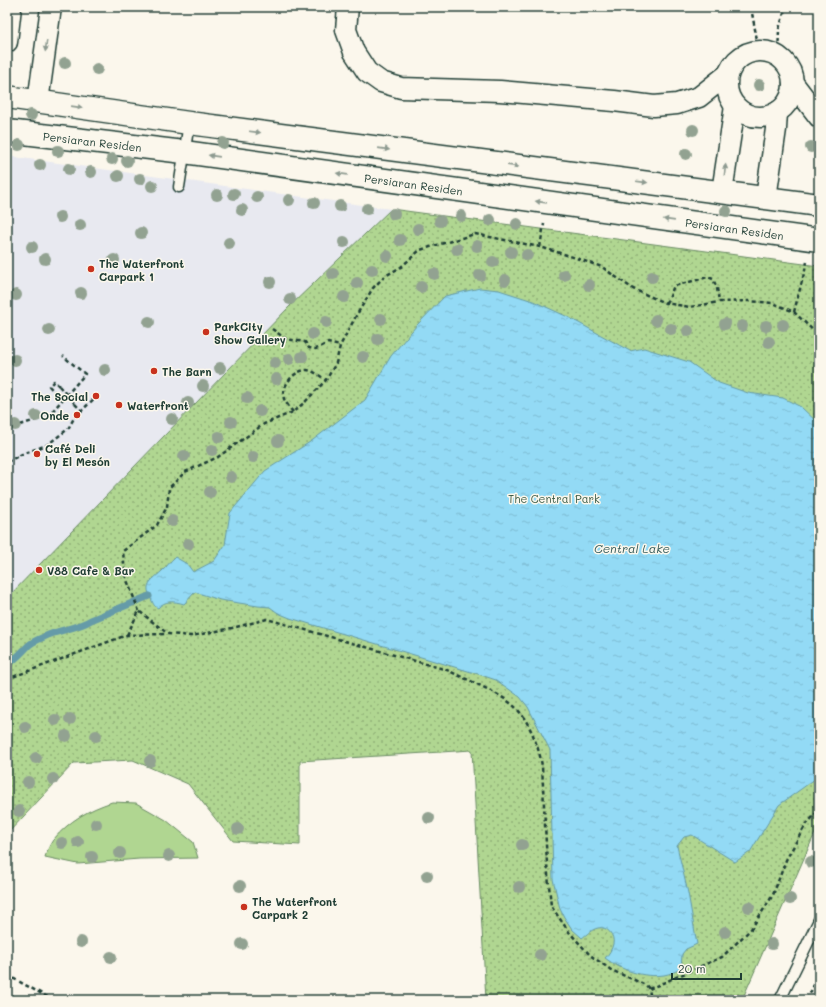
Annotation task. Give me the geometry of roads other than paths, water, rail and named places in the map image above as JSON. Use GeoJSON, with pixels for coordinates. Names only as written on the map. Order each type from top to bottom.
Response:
{"type":"FeatureCollection","features":[{"type":"Feature","properties":{"kind":"street"},"geometry":{"type":"LineString","coordinates":[[7,42],[11,7]]}},
{"type":"Feature","properties":{"kind":"street"},"geometry":{"type":"LineString","coordinates":[[38,102],[51,7]]}},
{"type":"Feature","properties":{"kind":"street"},"geometry":{"type":"LineString","coordinates":[[348,7],[346,30],[354,52],[367,72],[382,82],[401,88],[500,91],[654,106],[677,104],[699,97],[728,74]]}},
{"type":"Feature","properties":{"kind":"street"},"geometry":{"type":"LineString","coordinates":[[759,51],[770,52],[786,64],[791,73],[793,83],[791,94],[786,104],[777,112],[766,116],[755,116],[744,113],[735,106],[729,96],[727,85],[728,74],[733,64],[740,57],[759,51]]}},
{"type":"Feature","properties":{"kind":"street"},"geometry":{"type":"LineString","coordinates":[[793,83],[819,117]]}},
{"type":"Feature","properties":{"kind":"street"},"geometry":{"type":"LineString","coordinates":[[7,97],[189,123],[819,205]]}},
{"type":"Feature","properties":{"kind":"street"},"geometry":{"type":"LineString","coordinates":[[722,192],[735,106]]}},
{"type":"Feature","properties":{"kind":"street"},"geometry":{"type":"LineString","coordinates":[[766,198],[777,112]]}},
{"type":"Feature","properties":{"kind":"street","name":"Persiaran Residen"},"geometry":{"type":"LineString","coordinates":[[7,131],[184,152],[819,240]]}},
{"type":"Feature","properties":{"kind":"lane"},"geometry":{"type":"LineString","coordinates":[[178,187],[189,123]]}},
{"type":"Feature","properties":{"kind":"lane"},"geometry":{"type":"LineString","coordinates":[[780,1000],[819,920]]}},
{"type":"Feature","properties":{"kind":"water","name":"Central Lake"},"geometry":{"type":"Polygon","coordinates":[[[480,288],[499,290],[533,301],[568,317],[630,351],[644,348],[689,362],[719,383],[748,393],[783,398],[801,407],[819,424],[819,776],[779,805],[750,852],[735,862],[692,835],[684,837],[677,846],[688,893],[697,944],[686,949],[682,954],[681,969],[666,975],[656,976],[640,974],[618,966],[605,958],[613,944],[613,937],[610,932],[604,928],[598,928],[582,938],[572,929],[564,917],[560,909],[553,879],[550,750],[528,707],[520,697],[496,680],[290,618],[278,613],[270,607],[220,600],[195,592],[184,604],[167,602],[158,608],[149,595],[148,587],[151,581],[175,557],[187,564],[193,572],[214,561],[225,545],[230,513],[265,471],[313,440],[365,400],[391,356],[417,325],[445,296],[480,288]]]}},
{"type":"Feature","properties":{"kind":"waterway"},"geometry":{"type":"LineString","coordinates":[[7,665],[30,645],[50,634],[86,623],[149,596]]}},
{"type":"Feature","properties":{"kind":"place","name":"The Waterfront Carpark 1"},"geometry":{"type":"Point","coordinates":[91,269]}},
{"type":"Feature","properties":{"kind":"place","name":"ParkCity Show Gallery"},"geometry":{"type":"Point","coordinates":[206,332]}},
{"type":"Feature","properties":{"kind":"place","name":"The Barn"},"geometry":{"type":"Point","coordinates":[154,371]}},
{"type":"Feature","properties":{"kind":"place","name":"The Social"},"geometry":{"type":"Point","coordinates":[96,396]}},
{"type":"Feature","properties":{"kind":"place","name":"Waterfront"},"geometry":{"type":"Point","coordinates":[119,405]}},
{"type":"Feature","properties":{"kind":"place","name":"Onde"},"geometry":{"type":"Point","coordinates":[77,415]}},
{"type":"Feature","properties":{"kind":"place","name":"Café Deli by El Mesón"},"geometry":{"type":"Point","coordinates":[37,454]}},
{"type":"Feature","properties":{"kind":"place","name":"V88 Cafe & Bar"},"geometry":{"type":"Point","coordinates":[39,570]}},
{"type":"Feature","properties":{"kind":"place","name":"The Waterfront Carpark 2"},"geometry":{"type":"Point","coordinates":[244,907]}},
{"type":"Feature","properties":{"kind":"park label","name":"The Central Park"},"geometry":{"type":"Point","coordinates":[554,498]}}]}
